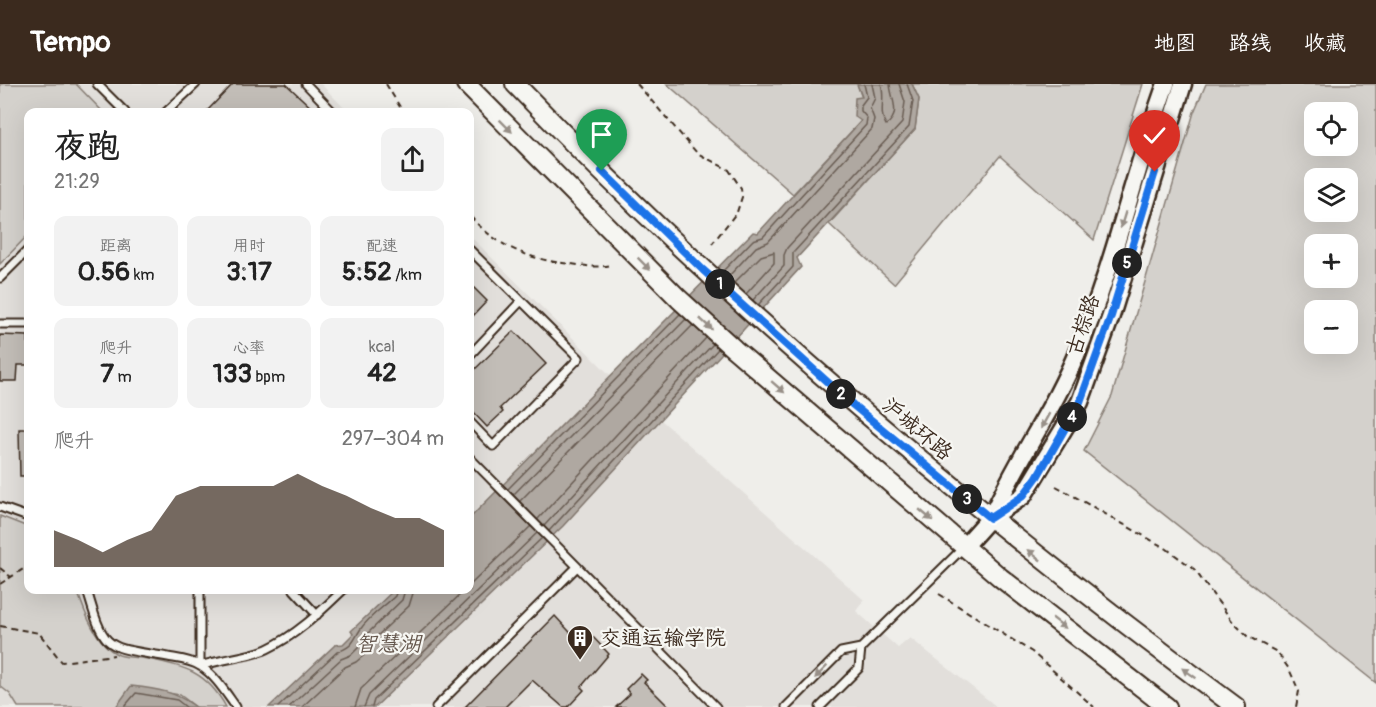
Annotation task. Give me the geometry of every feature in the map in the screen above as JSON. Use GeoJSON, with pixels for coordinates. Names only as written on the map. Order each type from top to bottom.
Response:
{"type":"FeatureCollection","features":[{"type":"Feature","properties":{"kind":"main road"},"geometry":{"type":"LineString","coordinates":[[466,84],[679,299],[734,348],[964,547],[1167,707]]}},
{"type":"Feature","properties":{"kind":"main road","name":"沪城环路"},"geometry":{"type":"LineString","coordinates":[[515,84],[703,270],[853,405],[990,518],[1157,650],[1236,707]]}},
{"type":"Feature","properties":{"kind":"street","name":"古棕路"},"geometry":{"type":"LineString","coordinates":[[990,518],[1006,483],[1048,416],[1081,345],[1166,84]]}},
{"type":"Feature","properties":{"kind":"street","name":"古棕路"},"geometry":{"type":"LineString","coordinates":[[964,547],[990,518],[1023,496],[1037,477],[1080,402],[1111,316],[1183,84]]}},
{"type":"Feature","properties":{"kind":"lane"},"geometry":{"type":"LineString","coordinates":[[97,84],[121,108]]}},
{"type":"Feature","properties":{"kind":"lane"},"geometry":{"type":"LineString","coordinates":[[170,108],[196,84]]}},
{"type":"Feature","properties":{"kind":"lane"},"geometry":{"type":"LineString","coordinates":[[306,84],[329,108]]}},
{"type":"Feature","properties":{"kind":"lane"},"geometry":{"type":"LineString","coordinates":[[474,254],[579,358],[493,446],[474,426]]}},
{"type":"Feature","properties":{"kind":"lane"},"geometry":{"type":"LineString","coordinates":[[0,278],[24,257]]}},
{"type":"Feature","properties":{"kind":"lane"},"geometry":{"type":"LineString","coordinates":[[474,351],[521,301]]}},
{"type":"Feature","properties":{"kind":"lane"},"geometry":{"type":"LineString","coordinates":[[0,324],[24,324]]}},
{"type":"Feature","properties":{"kind":"lane"},"geometry":{"type":"LineString","coordinates":[[474,462],[716,707]]}},
{"type":"Feature","properties":{"kind":"lane"},"geometry":{"type":"LineString","coordinates":[[0,507],[24,516]]}},
{"type":"Feature","properties":{"kind":"lane","name":"古棕路"},"geometry":{"type":"LineString","coordinates":[[861,648],[964,547]]}},
{"type":"Feature","properties":{"kind":"lane"},"geometry":{"type":"LineString","coordinates":[[436,707],[577,567]]}},
{"type":"Feature","properties":{"kind":"lane"},"geometry":{"type":"LineString","coordinates":[[88,594],[98,628],[111,644],[125,650],[183,659],[200,666],[222,686],[236,707]]}},
{"type":"Feature","properties":{"kind":"lane"},"geometry":{"type":"LineString","coordinates":[[200,666],[201,594]]}},
{"type":"Feature","properties":{"kind":"lane"},"geometry":{"type":"LineString","coordinates":[[298,594],[317,615]]}},
{"type":"Feature","properties":{"kind":"lane"},"geometry":{"type":"LineString","coordinates":[[200,666],[223,658],[266,650],[308,624],[339,594]]}},
{"type":"Feature","properties":{"kind":"lane"},"geometry":{"type":"LineString","coordinates":[[786,707],[841,652],[861,648],[859,668],[820,707]]}},
{"type":"Feature","properties":{"kind":"path"},"geometry":{"type":"LineString","coordinates":[[386,84],[401,108]]}},
{"type":"Feature","properties":{"kind":"path"},"geometry":{"type":"LineString","coordinates":[[638,84],[697,153],[729,170],[741,188],[742,197],[737,212],[711,244]]}},
{"type":"Feature","properties":{"kind":"path"},"geometry":{"type":"LineString","coordinates":[[474,220],[494,240],[520,254],[547,261],[600,267],[612,265]]}},
{"type":"Feature","properties":{"kind":"path"},"geometry":{"type":"LineString","coordinates":[[1056,486],[1167,549],[1194,569],[1233,622],[1247,636],[1277,652],[1289,669],[1299,691],[1296,707]]}},
{"type":"Feature","properties":{"kind":"path"},"geometry":{"type":"LineString","coordinates":[[0,568],[11,577]]}},
{"type":"Feature","properties":{"kind":"path"},"geometry":{"type":"LineString","coordinates":[[0,584],[24,569]]}},
{"type":"Feature","properties":{"kind":"path"},"geometry":{"type":"LineString","coordinates":[[939,594],[1032,652],[1094,707]]}},
{"type":"Feature","properties":{"kind":"path"},"geometry":{"type":"LineString","coordinates":[[0,626],[39,633],[62,662],[119,655],[125,650]]}},
{"type":"Feature","properties":{"kind":"shaded area"},"geometry":{"type":"Polygon","coordinates":[[[0,84],[321,84],[344,108],[24,108],[24,594],[474,594],[474,240],[607,372],[864,600],[856,611],[898,648],[910,638],[997,707],[0,707],[0,84]]]}},
{"type":"Feature","properties":{"kind":"shaded area"},"geometry":{"type":"Polygon","coordinates":[[[0,84],[76,84],[99,108],[24,108],[24,239],[0,264],[0,84]]]}},
{"type":"Feature","properties":{"kind":"shaded area"},"geometry":{"type":"Polygon","coordinates":[[[667,84],[857,84],[862,98],[862,120],[793,194],[667,84]]]}},
{"type":"Feature","properties":{"kind":"shaded area"},"geometry":{"type":"Polygon","coordinates":[[[912,84],[1143,84],[1094,240],[1000,156],[894,284],[829,224],[915,129],[919,99],[912,84]]]}},
{"type":"Feature","properties":{"kind":"shaded area"},"geometry":{"type":"Polygon","coordinates":[[[1206,84],[1376,84],[1376,683],[1084,451],[1112,396],[1194,112],[1206,84]]]}},
{"type":"Feature","properties":{"kind":"shaded area"},"geometry":{"type":"Polygon","coordinates":[[[0,516],[24,525],[24,594],[78,594],[97,636],[111,650],[122,656],[144,658],[194,672],[211,686],[226,707],[196,707],[180,695],[132,687],[116,707],[18,707],[10,694],[0,686],[0,516]]]}},
{"type":"Feature","properties":{"kind":"water","name":"智慧湖"},"geometry":{"type":"Polygon","coordinates":[[[857,84],[912,84],[919,99],[915,129],[797,258],[801,267],[563,526],[375,707],[269,707],[335,645],[343,644],[353,634],[351,631],[390,594],[474,594],[474,514],[753,232],[758,233],[861,121],[854,116],[855,98],[862,97],[857,84]]]}},
{"type":"Feature","properties":{"kind":"water"},"geometry":{"type":"Polygon","coordinates":[[[131,686],[165,692],[180,697],[196,707],[116,707],[131,686]]]}},
{"type":"Feature","properties":{"kind":"building"},"geometry":{"type":"Polygon","coordinates":[[[233,84],[286,84],[312,108],[210,108],[233,84]]]}},
{"type":"Feature","properties":{"kind":"building"},"geometry":{"type":"Polygon","coordinates":[[[474,288],[487,301],[474,315],[474,288]]]}},
{"type":"Feature","properties":{"kind":"building"},"geometry":{"type":"Polygon","coordinates":[[[514,331],[546,364],[500,408],[503,412],[487,427],[474,413],[474,370],[514,331]]]}},
{"type":"Feature","properties":{"kind":"building"},"geometry":{"type":"Polygon","coordinates":[[[0,335],[24,336],[24,365],[18,365],[17,381],[0,381],[0,335]]]}},
{"type":"Feature","properties":{"kind":"building"},"geometry":{"type":"Polygon","coordinates":[[[19,429],[24,429],[24,476],[20,476],[19,429]]]}},
{"type":"Feature","properties":{"kind":"building","name":"交通运输学院"},"geometry":{"type":"Polygon","coordinates":[[[555,616],[581,644],[591,635],[609,654],[581,687],[584,690],[568,707],[563,707],[532,680],[505,707],[465,707],[555,616]]]}},
{"type":"Feature","properties":{"kind":"building"},"geometry":{"type":"Polygon","coordinates":[[[641,674],[647,680],[644,682],[669,707],[616,707],[630,694],[626,689],[641,674]]]}},
{"type":"Feature","properties":{"kind":"place","name":"交通运输学院"},"geometry":{"type":"Point","coordinates":[580,661]}},
{"type":"Feature","properties":{"kind":"route"},"geometry":{"type":"LineString","coordinates":[[602,171],[703,270],[853,405],[990,518],[1023,496],[1037,477],[1080,402],[1111,316],[1155,172]]}}]}
